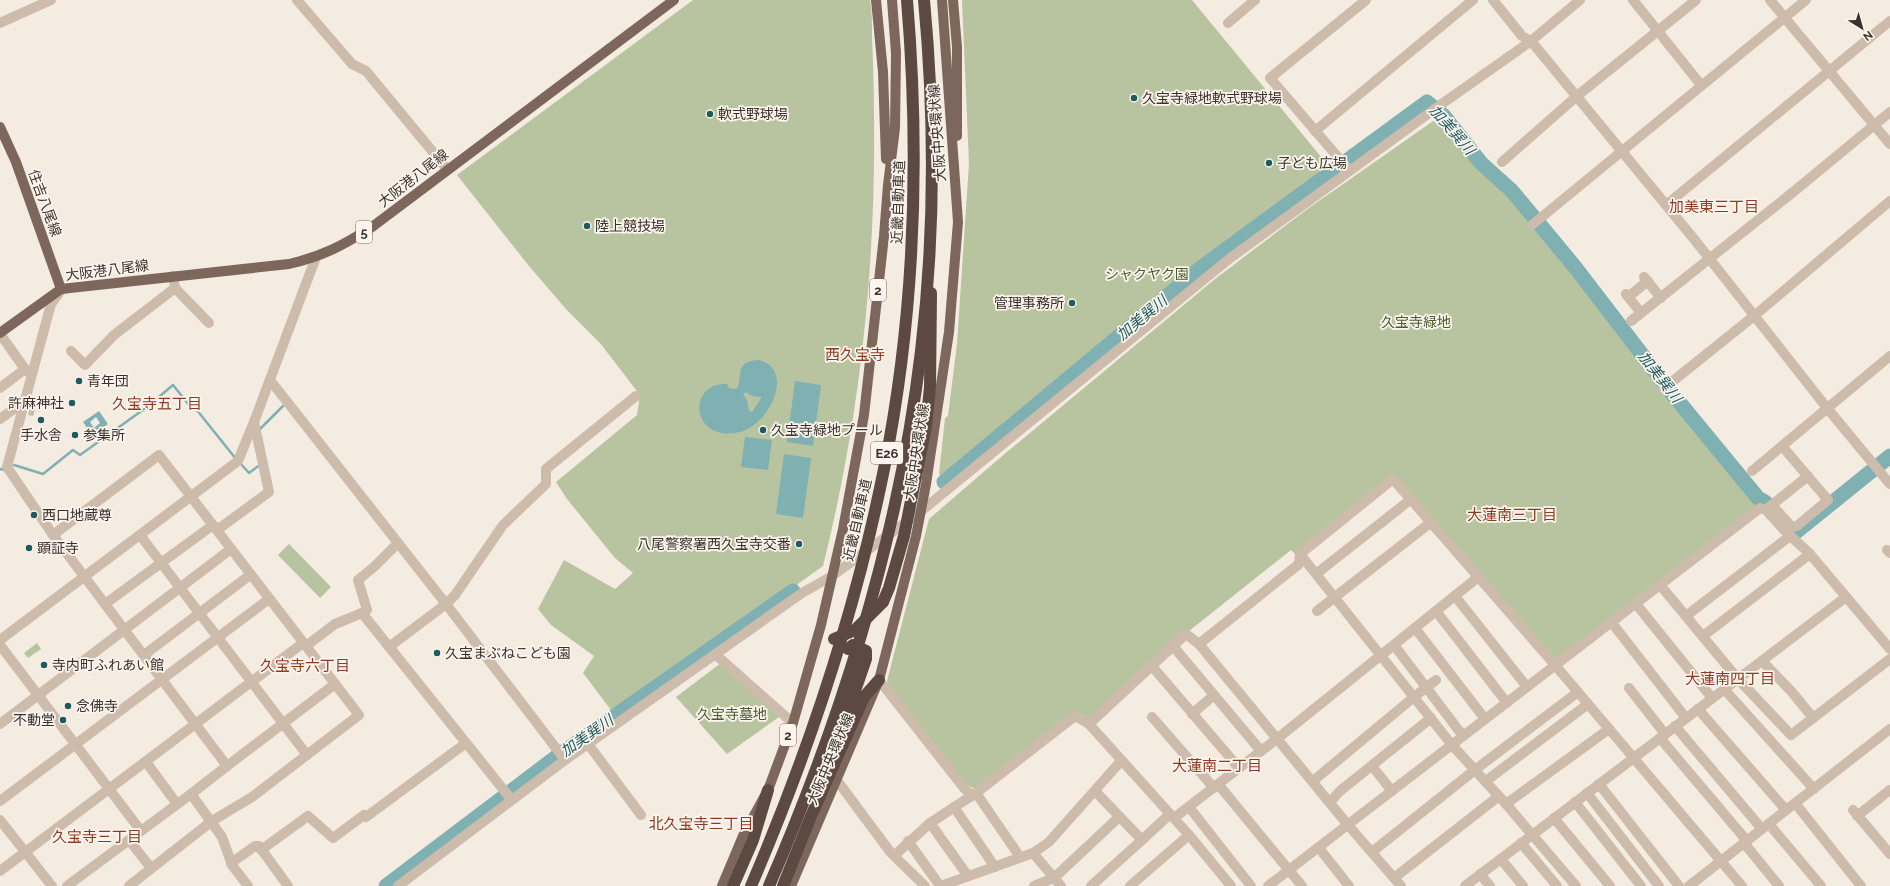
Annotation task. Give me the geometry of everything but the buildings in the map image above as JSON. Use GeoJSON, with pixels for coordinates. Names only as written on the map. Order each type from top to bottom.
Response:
{"type":"FeatureCollection","features":[{"type":"Feature","properties":{"kind":"highway","name":"近畿自動車道"},"geometry":{"type":"LineString","coordinates":[[751,886],[801,763],[836,657],[870,537],[885,467],[902,349],[912,234],[914,105],[907,0]]}},
{"type":"Feature","properties":{"kind":"highway","name":"E26"},"geometry":{"type":"LineString","coordinates":[[769,886],[807,796],[837,713],[874,590],[903,468],[921,352],[930,234],[931,106],[924,0]]}},
{"type":"Feature","properties":{"kind":"highway"},"geometry":{"type":"LineString","coordinates":[[834,639],[855,630],[883,602],[889,588],[904,536],[926,426],[931,373],[930,234]]}},
{"type":"Feature","properties":{"kind":"highway"},"geometry":{"type":"LineString","coordinates":[[811,816],[866,659],[866,651],[853,645],[848,649]]}},
{"type":"Feature","properties":{"kind":"highway"},"geometry":{"type":"LineString","coordinates":[[783,886],[811,816],[864,697],[879,680]]}},
{"type":"Feature","properties":{"kind":"highway"},"geometry":{"type":"LineString","coordinates":[[733,886],[753,840],[768,790]]}},
{"type":"Feature","properties":{"kind":"main road","name":"大阪港八尾線"},"geometry":{"type":"LineString","coordinates":[[0,334],[61,289],[289,264],[316,257],[341,246],[372,227],[674,0]]}},
{"type":"Feature","properties":{"kind":"main road","name":"2"},"geometry":{"type":"LineString","coordinates":[[876,0],[883,72],[888,185]]}},
{"type":"Feature","properties":{"kind":"main road","name":"2"},"geometry":{"type":"LineString","coordinates":[[722,886],[743,836],[768,790],[793,723],[821,625],[843,529],[864,415],[895,128],[896,53],[892,0]]}},
{"type":"Feature","properties":{"kind":"main road","name":"大阪中央環状線"},"geometry":{"type":"LineString","coordinates":[[791,886],[879,680],[926,484],[948,332],[958,222],[942,0]]}},
{"type":"Feature","properties":{"kind":"main road"},"geometry":{"type":"LineString","coordinates":[[953,0],[958,47],[958,222]]}},
{"type":"Feature","properties":{"kind":"main road","name":"住吉八尾線"},"geometry":{"type":"LineString","coordinates":[[0,127],[16,162],[61,289]]}},
{"type":"Feature","properties":{"kind":"street"},"geometry":{"type":"LineString","coordinates":[[0,23],[51,0]]}},
{"type":"Feature","properties":{"kind":"street"},"geometry":{"type":"LineString","coordinates":[[297,0],[352,64],[366,71],[447,170]]}},
{"type":"Feature","properties":{"kind":"street"},"geometry":{"type":"LineString","coordinates":[[1228,23],[1255,0]]}},
{"type":"Feature","properties":{"kind":"street"},"geometry":{"type":"LineString","coordinates":[[1349,170],[1270,78],[1366,0]]}},
{"type":"Feature","properties":{"kind":"street"},"geometry":{"type":"LineString","coordinates":[[1315,131],[1473,0]]}},
{"type":"Feature","properties":{"kind":"street"},"geometry":{"type":"LineString","coordinates":[[1493,0],[1522,36],[1531,41],[1577,96],[1666,205],[1827,408],[1890,484]]}},
{"type":"Feature","properties":{"kind":"street"},"geometry":{"type":"LineString","coordinates":[[398,886],[411,882],[509,796],[562,756],[588,744],[802,593],[832,576],[920,512],[1229,259],[1349,170],[1531,41],[1580,0]]}},
{"type":"Feature","properties":{"kind":"street"},"geometry":{"type":"LineString","coordinates":[[1633,0],[1701,85]]}},
{"type":"Feature","properties":{"kind":"street"},"geometry":{"type":"LineString","coordinates":[[1502,162],[1577,96],[1696,0]]}},
{"type":"Feature","properties":{"kind":"street"},"geometry":{"type":"LineString","coordinates":[[1770,0],[1890,144]]}},
{"type":"Feature","properties":{"kind":"street"},"geometry":{"type":"LineString","coordinates":[[1532,225],[1806,0]]}},
{"type":"Feature","properties":{"kind":"street"},"geometry":{"type":"LineString","coordinates":[[1666,205],[1890,21]]}},
{"type":"Feature","properties":{"kind":"street"},"geometry":{"type":"LineString","coordinates":[[1631,321],[1710,260],[1890,112]]}},
{"type":"Feature","properties":{"kind":"street"},"geometry":{"type":"LineString","coordinates":[[1663,389],[1754,316],[1890,201]]}},
{"type":"Feature","properties":{"kind":"street"},"geometry":{"type":"LineString","coordinates":[[0,640],[238,461],[256,429],[270,380],[316,257]]}},
{"type":"Feature","properties":{"kind":"street"},"geometry":{"type":"LineString","coordinates":[[173,276],[175,288],[209,324]]}},
{"type":"Feature","properties":{"kind":"street"},"geometry":{"type":"LineString","coordinates":[[1641,314],[1627,296],[1646,279],[1661,298]]}},
{"type":"Feature","properties":{"kind":"street"},"geometry":{"type":"LineString","coordinates":[[71,352],[85,365],[114,335],[175,288]]}},
{"type":"Feature","properties":{"kind":"street"},"geometry":{"type":"LineString","coordinates":[[61,289],[51,304],[29,372],[25,401],[4,461],[23,492],[53,535],[227,766]]}},
{"type":"Feature","properties":{"kind":"street"},"geometry":{"type":"LineString","coordinates":[[0,334],[29,372]]}},
{"type":"Feature","properties":{"kind":"street"},"geometry":{"type":"LineString","coordinates":[[1752,471],[1890,356]]}},
{"type":"Feature","properties":{"kind":"street"},"geometry":{"type":"LineString","coordinates":[[0,388],[29,372]]}},
{"type":"Feature","properties":{"kind":"street"},"geometry":{"type":"LineString","coordinates":[[270,380],[398,542],[562,756]]}},
{"type":"Feature","properties":{"kind":"street"},"geometry":{"type":"LineString","coordinates":[[389,647],[446,604],[462,586],[502,525],[546,484],[546,469],[636,396]]}},
{"type":"Feature","properties":{"kind":"street"},"geometry":{"type":"LineString","coordinates":[[0,419],[25,401]]}},
{"type":"Feature","properties":{"kind":"street"},"geometry":{"type":"LineString","coordinates":[[106,604],[161,563],[269,492],[256,429]]}},
{"type":"Feature","properties":{"kind":"street"},"geometry":{"type":"LineString","coordinates":[[1769,507],[1792,527],[1797,526],[1828,500],[1782,446]]}},
{"type":"Feature","properties":{"kind":"street"},"geometry":{"type":"LineString","coordinates":[[53,535],[159,455],[359,715],[252,797],[212,821],[129,886]]}},
{"type":"Feature","properties":{"kind":"street"},"geometry":{"type":"LineString","coordinates":[[1268,886],[1760,508],[1769,507],[1808,476]]}},
{"type":"Feature","properties":{"kind":"street"},"geometry":{"type":"LineString","coordinates":[[1199,644],[1299,564],[1300,554],[1392,479],[1555,665],[1742,886]]}},
{"type":"Feature","properties":{"kind":"street"},"geometry":{"type":"LineString","coordinates":[[1316,574],[1410,500]]}},
{"type":"Feature","properties":{"kind":"street"},"geometry":{"type":"LineString","coordinates":[[1769,507],[1790,536],[1810,554],[1846,597],[1889,644]]}},
{"type":"Feature","properties":{"kind":"street"},"geometry":{"type":"LineString","coordinates":[[1317,611],[1430,523]]}},
{"type":"Feature","properties":{"kind":"street"},"geometry":{"type":"LineString","coordinates":[[140,535],[198,614],[307,756]]}},
{"type":"Feature","properties":{"kind":"street"},"geometry":{"type":"LineString","coordinates":[[1686,616],[1790,536]]}},
{"type":"Feature","properties":{"kind":"street"},"geometry":{"type":"LineString","coordinates":[[0,871],[251,682],[335,624],[367,610],[358,580],[375,566],[398,542]]}},
{"type":"Feature","properties":{"kind":"street"},"geometry":{"type":"LineString","coordinates":[[0,724],[231,549]]}},
{"type":"Feature","properties":{"kind":"street"},"geometry":{"type":"LineString","coordinates":[[1300,554],[1452,745],[1476,769],[1576,886]]}},
{"type":"Feature","properties":{"kind":"street"},"geometry":{"type":"LineString","coordinates":[[1703,636],[1810,554]]}},
{"type":"Feature","properties":{"kind":"street"},"geometry":{"type":"LineString","coordinates":[[144,655],[250,575]]}},
{"type":"Feature","properties":{"kind":"street"},"geometry":{"type":"LineString","coordinates":[[1091,886],[1142,840],[1172,816],[1189,807],[1278,738],[1478,578]]}},
{"type":"Feature","properties":{"kind":"street"},"geometry":{"type":"LineString","coordinates":[[1660,585],[1738,679],[1791,735],[1890,659]]}},
{"type":"Feature","properties":{"kind":"street"},"geometry":{"type":"LineString","coordinates":[[1455,596],[1527,687]]}},
{"type":"Feature","properties":{"kind":"street"},"geometry":{"type":"LineString","coordinates":[[1465,886],[1846,597]]}},
{"type":"Feature","properties":{"kind":"street"},"geometry":{"type":"LineString","coordinates":[[0,801],[269,599]]}},
{"type":"Feature","properties":{"kind":"street"},"geometry":{"type":"LineString","coordinates":[[1636,604],[1712,698]]}},
{"type":"Feature","properties":{"kind":"street"},"geometry":{"type":"LineString","coordinates":[[1436,611],[1507,703]]}},
{"type":"Feature","properties":{"kind":"street"},"geometry":{"type":"LineString","coordinates":[[362,613],[509,796]]}},
{"type":"Feature","properties":{"kind":"street"},"geometry":{"type":"LineString","coordinates":[[1612,623],[1686,718]]}},
{"type":"Feature","properties":{"kind":"street"},"geometry":{"type":"LineString","coordinates":[[1415,628],[1485,719]]}},
{"type":"Feature","properties":{"kind":"street"},"geometry":{"type":"LineString","coordinates":[[1089,724],[1186,634],[1199,644],[1278,738],[1348,825],[1402,886]]}},
{"type":"Feature","properties":{"kind":"street"},"geometry":{"type":"LineString","coordinates":[[0,645],[141,831]]}},
{"type":"Feature","properties":{"kind":"street"},"geometry":{"type":"LineString","coordinates":[[1394,645],[1463,736]]}},
{"type":"Feature","properties":{"kind":"street"},"geometry":{"type":"LineString","coordinates":[[1173,646],[1261,751]]}},
{"type":"Feature","properties":{"kind":"street"},"geometry":{"type":"LineString","coordinates":[[715,654],[793,723]]}},
{"type":"Feature","properties":{"kind":"street"},"geometry":{"type":"LineString","coordinates":[[1762,661],[1792,692],[1813,718]]}},
{"type":"Feature","properties":{"kind":"street"},"geometry":{"type":"LineString","coordinates":[[1151,665],[1239,768]]}},
{"type":"Feature","properties":{"kind":"street"},"geometry":{"type":"LineString","coordinates":[[879,680],[964,788],[974,794],[1020,857]]}},
{"type":"Feature","properties":{"kind":"street"},"geometry":{"type":"LineString","coordinates":[[1313,782],[1436,680]]}},
{"type":"Feature","properties":{"kind":"street"},"geometry":{"type":"LineString","coordinates":[[67,886],[335,684]]}},
{"type":"Feature","properties":{"kind":"street"},"geometry":{"type":"LineString","coordinates":[[1629,688],[1662,736],[1779,886]]}},
{"type":"Feature","properties":{"kind":"street"},"geometry":{"type":"LineString","coordinates":[[1724,689],[1814,789]]}},
{"type":"Feature","properties":{"kind":"street"},"geometry":{"type":"LineString","coordinates":[[1372,852],[1476,769],[1578,692]]}},
{"type":"Feature","properties":{"kind":"street"},"geometry":{"type":"LineString","coordinates":[[1192,714],[1214,695]]}},
{"type":"Feature","properties":{"kind":"street"},"geometry":{"type":"LineString","coordinates":[[1486,781],[1588,704]]}},
{"type":"Feature","properties":{"kind":"street"},"geometry":{"type":"LineString","coordinates":[[1698,709],[1786,810]]}},
{"type":"Feature","properties":{"kind":"street"},"geometry":{"type":"LineString","coordinates":[[895,855],[930,823],[974,794],[1075,716],[1089,724],[1189,835],[1231,886]]}},
{"type":"Feature","properties":{"kind":"street"},"geometry":{"type":"LineString","coordinates":[[1152,717],[1216,786],[1302,886]]}},
{"type":"Feature","properties":{"kind":"street"},"geometry":{"type":"LineString","coordinates":[[1330,802],[1340,791],[1431,718]]}},
{"type":"Feature","properties":{"kind":"street"},"geometry":{"type":"LineString","coordinates":[[1675,726],[1821,886]]}},
{"type":"Feature","properties":{"kind":"street"},"geometry":{"type":"LineString","coordinates":[[1394,878],[1503,800],[1609,729]]}},
{"type":"Feature","properties":{"kind":"street"},"geometry":{"type":"LineString","coordinates":[[1689,886],[1701,883],[1721,861],[1890,729]]}},
{"type":"Feature","properties":{"kind":"street"},"geometry":{"type":"LineString","coordinates":[[261,850],[308,816],[333,838],[364,815],[366,817],[466,743]]}},
{"type":"Feature","properties":{"kind":"street"},"geometry":{"type":"LineString","coordinates":[[588,744],[641,815]]}},
{"type":"Feature","properties":{"kind":"street"},"geometry":{"type":"LineString","coordinates":[[908,842],[941,886],[1033,853],[1049,842],[1121,761]]}},
{"type":"Feature","properties":{"kind":"street"},"geometry":{"type":"LineString","coordinates":[[146,762],[177,804]]}},
{"type":"Feature","properties":{"kind":"street"},"geometry":{"type":"LineString","coordinates":[[1372,766],[1392,792]]}},
{"type":"Feature","properties":{"kind":"street"},"geometry":{"type":"LineString","coordinates":[[836,780],[891,853],[895,855],[925,886]]}},
{"type":"Feature","properties":{"kind":"street"},"geometry":{"type":"LineString","coordinates":[[1599,784],[1679,886]]}},
{"type":"Feature","properties":{"kind":"street"},"geometry":{"type":"LineString","coordinates":[[1890,790],[1855,813],[1890,854]]}},
{"type":"Feature","properties":{"kind":"street"},"geometry":{"type":"LineString","coordinates":[[1095,791],[1142,840]]}},
{"type":"Feature","properties":{"kind":"street"},"geometry":{"type":"LineString","coordinates":[[1586,793],[1659,886]]}},
{"type":"Feature","properties":{"kind":"street"},"geometry":{"type":"LineString","coordinates":[[191,794],[212,821],[222,838],[231,863],[248,886]]}},
{"type":"Feature","properties":{"kind":"street"},"geometry":{"type":"LineString","coordinates":[[1575,802],[1641,886]]}},
{"type":"Feature","properties":{"kind":"street"},"geometry":{"type":"LineString","coordinates":[[1795,803],[1861,886]]}},
{"type":"Feature","properties":{"kind":"street"},"geometry":{"type":"LineString","coordinates":[[954,807],[995,867]]}},
{"type":"Feature","properties":{"kind":"street"},"geometry":{"type":"LineString","coordinates":[[1189,807],[1251,886]]}},
{"type":"Feature","properties":{"kind":"street"},"geometry":{"type":"LineString","coordinates":[[1034,886],[1058,882],[1119,816]]}},
{"type":"Feature","properties":{"kind":"street"},"geometry":{"type":"LineString","coordinates":[[1554,818],[1610,886]]}},
{"type":"Feature","properties":{"kind":"street"},"geometry":{"type":"LineString","coordinates":[[0,820],[52,886]]}},
{"type":"Feature","properties":{"kind":"street"},"geometry":{"type":"LineString","coordinates":[[930,823],[968,876]]}},
{"type":"Feature","properties":{"kind":"street"},"geometry":{"type":"LineString","coordinates":[[1130,886],[1189,835]]}},
{"type":"Feature","properties":{"kind":"street"},"geometry":{"type":"LineString","coordinates":[[129,840],[151,868]]}},
{"type":"Feature","properties":{"kind":"street"},"geometry":{"type":"LineString","coordinates":[[1521,843],[1557,886]]}},
{"type":"Feature","properties":{"kind":"street"},"geometry":{"type":"LineString","coordinates":[[231,863],[255,846],[259,846],[288,886]]}},
{"type":"Feature","properties":{"kind":"street"},"geometry":{"type":"LineString","coordinates":[[1319,848],[1349,886]]}},
{"type":"Feature","properties":{"kind":"street"},"geometry":{"type":"LineString","coordinates":[[1033,853],[1058,882]]}},
{"type":"Feature","properties":{"kind":"street"},"geometry":{"type":"LineString","coordinates":[[1501,859],[1523,886]]}},
{"type":"Feature","properties":{"kind":"street"},"geometry":{"type":"LineString","coordinates":[[1480,874],[1490,886]]}},
{"type":"Feature","properties":{"kind":"green space"},"geometry":{"type":"Polygon","coordinates":[[[693,0],[870,0],[874,85],[874,172],[872,229],[863,342],[847,454],[823,566],[614,714],[583,673],[594,656],[551,625],[538,609],[564,560],[615,589],[633,573],[615,558],[567,499],[556,482],[637,415],[640,395],[600,343],[566,309],[529,266],[457,175],[693,0]]]}},
{"type":"Feature","properties":{"kind":"green space","name":"シャクヤク園"},"geometry":{"type":"Polygon","coordinates":[[[962,0],[1192,0],[1331,169],[1202,265],[1075,368],[944,480],[939,474],[945,418],[948,416],[957,344],[969,164],[962,0]]]}},
{"type":"Feature","properties":{"kind":"green space","name":"久宝寺緑地"},"geometry":{"type":"Polygon","coordinates":[[[1439,117],[1478,164],[1510,193],[1583,281],[1760,503],[1557,659],[1549,654],[1393,475],[1296,555],[1291,550],[1184,635],[1090,719],[1077,712],[975,789],[965,784],[888,685],[887,681],[929,519],[1001,457],[1215,279],[1306,210],[1439,117]]]}},
{"type":"Feature","properties":{"kind":"green space"},"geometry":{"type":"Polygon","coordinates":[[[32,401],[37,403],[33,416],[28,415],[32,401]]]}},
{"type":"Feature","properties":{"kind":"green space"},"geometry":{"type":"Polygon","coordinates":[[[289,544],[331,587],[320,598],[278,555],[289,544]]]}},
{"type":"Feature","properties":{"kind":"green space"},"geometry":{"type":"Polygon","coordinates":[[[37,643],[41,649],[28,658],[24,653],[37,643]]]}},
{"type":"Feature","properties":{"kind":"green space","name":"久宝寺墓地"},"geometry":{"type":"Polygon","coordinates":[[[721,663],[779,717],[727,754],[676,697],[721,663]]]}},
{"type":"Feature","properties":{"kind":"water"},"geometry":{"type":"Polygon","coordinates":[[[758,360],[769,365],[776,374],[777,385],[774,397],[768,410],[748,429],[735,433],[720,433],[709,428],[702,420],[700,410],[701,400],[705,392],[714,386],[727,384],[729,388],[735,389],[738,387],[743,365],[751,361],[758,360]],[[746,392],[743,394],[747,400],[749,411],[752,412],[762,397],[752,396],[746,392]]]}},
{"type":"Feature","properties":{"kind":"water"},"geometry":{"type":"Polygon","coordinates":[[[795,381],[821,385],[813,446],[787,442],[795,381]]]}},
{"type":"Feature","properties":{"kind":"water"},"geometry":{"type":"Polygon","coordinates":[[[99,411],[108,424],[92,435],[83,422],[99,411]],[[96,417],[90,422],[94,428],[100,423],[96,417]]]}},
{"type":"Feature","properties":{"kind":"water"},"geometry":{"type":"Polygon","coordinates":[[[745,437],[772,440],[768,470],[741,467],[745,437]]]}},
{"type":"Feature","properties":{"kind":"water"},"geometry":{"type":"Polygon","coordinates":[[[784,454],[811,458],[803,518],[776,514],[784,454]]]}},
{"type":"Feature","properties":{"kind":"waterway","name":"加美巽川"},"geometry":{"type":"LineString","coordinates":[[944,482],[1202,267],[1427,102],[1443,115],[1481,163],[1512,191],[1575,267],[1670,391],[1758,498],[1765,502],[1791,532],[1796,532],[1890,456]]}},
{"type":"Feature","properties":{"kind":"waterway"},"geometry":{"type":"LineString","coordinates":[[14,465],[43,474],[73,450],[80,455],[147,407],[173,385],[189,405],[196,409],[236,459]]}},
{"type":"Feature","properties":{"kind":"waterway"},"geometry":{"type":"LineString","coordinates":[[259,430],[283,406]]}},
{"type":"Feature","properties":{"kind":"waterway"},"geometry":{"type":"LineString","coordinates":[[240,463],[249,473],[261,464]]}},
{"type":"Feature","properties":{"kind":"waterway"},"geometry":{"type":"LineString","coordinates":[[0,469],[5,470]]}},
{"type":"Feature","properties":{"kind":"waterway","name":"加美巽川"},"geometry":{"type":"LineString","coordinates":[[386,886],[555,758],[793,591]]}},
{"type":"Feature","properties":{"kind":"place","name":"久宝寺緑地軟式野球場"},"geometry":{"type":"Point","coordinates":[1134,98]}},
{"type":"Feature","properties":{"kind":"place","name":"軟式野球場"},"geometry":{"type":"Point","coordinates":[710,114]}},
{"type":"Feature","properties":{"kind":"place","name":"子ども広場"},"geometry":{"type":"Point","coordinates":[1269,163]}},
{"type":"Feature","properties":{"kind":"place","name":"陸上競技場"},"geometry":{"type":"Point","coordinates":[587,226]}},
{"type":"Feature","properties":{"kind":"place","name":"管理事務所"},"geometry":{"type":"Point","coordinates":[1072,303]}},
{"type":"Feature","properties":{"kind":"place","name":"青年団"},"geometry":{"type":"Point","coordinates":[79,381]}},
{"type":"Feature","properties":{"kind":"place","name":"許麻神社"},"geometry":{"type":"Point","coordinates":[72,403]}},
{"type":"Feature","properties":{"kind":"place","name":"手水舎"},"geometry":{"type":"Point","coordinates":[41,420]}},
{"type":"Feature","properties":{"kind":"place","name":"久宝寺緑地プール"},"geometry":{"type":"Point","coordinates":[763,430]}},
{"type":"Feature","properties":{"kind":"place","name":"参集所"},"geometry":{"type":"Point","coordinates":[75,435]}},
{"type":"Feature","properties":{"kind":"place","name":"西口地蔵尊"},"geometry":{"type":"Point","coordinates":[34,515]}},
{"type":"Feature","properties":{"kind":"place","name":"八尾警察署西久宝寺交番"},"geometry":{"type":"Point","coordinates":[799,544]}},
{"type":"Feature","properties":{"kind":"place","name":"顕証寺"},"geometry":{"type":"Point","coordinates":[29,548]}},
{"type":"Feature","properties":{"kind":"place","name":"久宝まぶねこども園"},"geometry":{"type":"Point","coordinates":[437,653]}},
{"type":"Feature","properties":{"kind":"place","name":"寺内町ふれあい館"},"geometry":{"type":"Point","coordinates":[44,665]}},
{"type":"Feature","properties":{"kind":"place","name":"念佛寺"},"geometry":{"type":"Point","coordinates":[68,706]}},
{"type":"Feature","properties":{"kind":"place","name":"不動堂"},"geometry":{"type":"Point","coordinates":[63,720]}},
{"type":"Feature","properties":{"kind":"district","name":"加美東三丁目"},"geometry":{"type":"Point","coordinates":[1714,207]}},
{"type":"Feature","properties":{"kind":"district","name":"西久宝寺"},"geometry":{"type":"Point","coordinates":[855,355]}},
{"type":"Feature","properties":{"kind":"district","name":"久宝寺五丁目"},"geometry":{"type":"Point","coordinates":[157,404]}},
{"type":"Feature","properties":{"kind":"district","name":"大蓮南三丁目"},"geometry":{"type":"Point","coordinates":[1512,515]}},
{"type":"Feature","properties":{"kind":"district","name":"久宝寺六丁目"},"geometry":{"type":"Point","coordinates":[305,666]}},
{"type":"Feature","properties":{"kind":"district","name":"大蓮南四丁目"},"geometry":{"type":"Point","coordinates":[1730,679]}},
{"type":"Feature","properties":{"kind":"district","name":"大蓮南二丁目"},"geometry":{"type":"Point","coordinates":[1217,766]}},
{"type":"Feature","properties":{"kind":"district","name":"北久宝寺三丁目"},"geometry":{"type":"Point","coordinates":[701,824]}},
{"type":"Feature","properties":{"kind":"district","name":"久宝寺三丁目"},"geometry":{"type":"Point","coordinates":[97,837]}}]}
